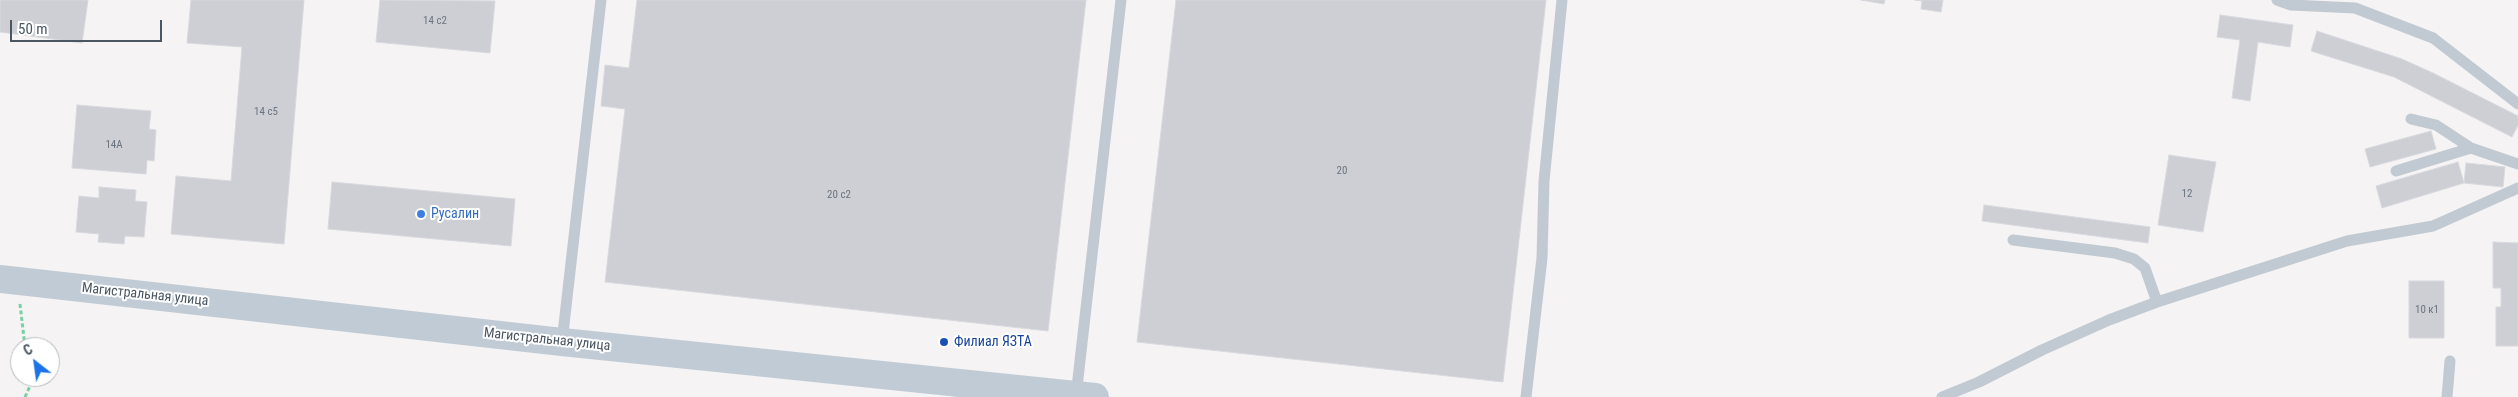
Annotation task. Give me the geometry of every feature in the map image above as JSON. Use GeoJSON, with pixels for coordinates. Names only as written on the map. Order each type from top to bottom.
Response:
{"type":"FeatureCollection","features":[{"type":"Feature","properties":{"kind":"main road","name":"Магистральная улица"},"geometry":{"type":"LineString","coordinates":[[9,280],[562,342],[1082,396]]}},
{"type":"Feature","properties":{"kind":"lane"},"geometry":{"type":"LineString","coordinates":[[562,342],[601,0]]}},
{"type":"Feature","properties":{"kind":"lane"},"geometry":{"type":"LineString","coordinates":[[1082,396],[1121,0]]}},
{"type":"Feature","properties":{"kind":"lane"},"geometry":{"type":"LineString","coordinates":[[1526,397],[1542,258],[1544,181],[1562,0]]}},
{"type":"Feature","properties":{"kind":"lane"},"geometry":{"type":"LineString","coordinates":[[2278,0],[2291,5],[2355,8]]}},
{"type":"Feature","properties":{"kind":"lane"},"geometry":{"type":"LineString","coordinates":[[2344,0],[2355,8],[2433,38],[2518,104]]}},
{"type":"Feature","properties":{"kind":"lane"},"geometry":{"type":"LineString","coordinates":[[2411,119],[2436,125],[2471,148],[2518,164]]}},
{"type":"Feature","properties":{"kind":"lane"},"geometry":{"type":"LineString","coordinates":[[2396,171],[2471,148]]}},
{"type":"Feature","properties":{"kind":"lane"},"geometry":{"type":"LineString","coordinates":[[1942,397],[1980,382],[2042,350],[2109,320],[2157,302],[2347,241],[2433,226],[2518,188]]}},
{"type":"Feature","properties":{"kind":"lane"},"geometry":{"type":"LineString","coordinates":[[2013,240],[2114,253],[2134,259],[2145,268],[2157,302]]}},
{"type":"Feature","properties":{"kind":"lane"},"geometry":{"type":"LineString","coordinates":[[2447,397],[2450,361]]}},
{"type":"Feature","properties":{"kind":"path"},"geometry":{"type":"LineString","coordinates":[[9,280],[23,337]]}},
{"type":"Feature","properties":{"kind":"building"},"geometry":{"type":"Polygon","coordinates":[[[0,0],[88,0],[82,43],[0,32],[0,0]]]}},
{"type":"Feature","properties":{"kind":"building"},"geometry":{"type":"Polygon","coordinates":[[[191,0],[304,0],[284,244],[171,234],[176,176],[231,181],[242,47],[187,43],[191,0]]]}},
{"type":"Feature","properties":{"kind":"building"},"geometry":{"type":"Polygon","coordinates":[[[380,0],[495,1],[490,53],[376,42],[380,0]]]}},
{"type":"Feature","properties":{"kind":"building"},"geometry":{"type":"Polygon","coordinates":[[[637,0],[1086,0],[1048,331],[605,282],[625,109],[601,106],[605,65],[629,68],[637,0]]]}},
{"type":"Feature","properties":{"kind":"building"},"geometry":{"type":"Polygon","coordinates":[[[1176,0],[1546,0],[1503,382],[1137,342],[1176,0]]]}},
{"type":"Feature","properties":{"kind":"building"},"geometry":{"type":"Polygon","coordinates":[[[1861,0],[1885,0],[1884,4],[1861,0]]]}},
{"type":"Feature","properties":{"kind":"building"},"geometry":{"type":"Polygon","coordinates":[[[1915,0],[1943,0],[1941,12],[1921,9],[1922,1],[1915,0]]]}},
{"type":"Feature","properties":{"kind":"building"},"geometry":{"type":"Polygon","coordinates":[[[2220,15],[2293,25],[2290,47],[2258,42],[2250,101],[2232,98],[2240,40],[2217,37],[2220,15]]]}},
{"type":"Feature","properties":{"kind":"building"},"geometry":{"type":"Polygon","coordinates":[[[2317,31],[2402,59],[2518,116],[2518,125],[2512,137],[2394,77],[2311,51],[2317,31]]]}},
{"type":"Feature","properties":{"kind":"building"},"geometry":{"type":"Polygon","coordinates":[[[77,105],[151,111],[149,129],[156,130],[154,161],[147,160],[146,174],[72,168],[77,105]]]}},
{"type":"Feature","properties":{"kind":"building"},"geometry":{"type":"Polygon","coordinates":[[[2431,131],[2436,149],[2370,167],[2365,149],[2431,131]]]}},
{"type":"Feature","properties":{"kind":"building"},"geometry":{"type":"Polygon","coordinates":[[[2169,155],[2216,162],[2203,232],[2158,225],[2169,155]]]}},
{"type":"Feature","properties":{"kind":"building"},"geometry":{"type":"Polygon","coordinates":[[[2458,162],[2464,183],[2382,208],[2376,186],[2458,162]]]}},
{"type":"Feature","properties":{"kind":"building"},"geometry":{"type":"Polygon","coordinates":[[[2466,163],[2505,167],[2503,187],[2464,183],[2466,163]]]}},
{"type":"Feature","properties":{"kind":"building","name":"Русалин"},"geometry":{"type":"Polygon","coordinates":[[[332,182],[515,199],[511,246],[328,229],[332,182]]]}},
{"type":"Feature","properties":{"kind":"building"},"geometry":{"type":"Polygon","coordinates":[[[99,187],[136,190],[135,201],[147,202],[144,237],[125,236],[124,244],[98,242],[99,234],[76,232],[79,196],[99,198],[99,187]]]}},
{"type":"Feature","properties":{"kind":"building"},"geometry":{"type":"Polygon","coordinates":[[[1984,205],[2150,227],[2148,243],[1982,221],[1984,205]]]}},
{"type":"Feature","properties":{"kind":"building"},"geometry":{"type":"Polygon","coordinates":[[[2493,242],[2518,243],[2518,346],[2496,346],[2496,307],[2501,307],[2501,288],[2493,288],[2493,242]]]}},
{"type":"Feature","properties":{"kind":"building"},"geometry":{"type":"Polygon","coordinates":[[[2409,281],[2444,281],[2444,338],[2409,338],[2409,281]]]}},
{"type":"Feature","properties":{"kind":"place","name":"Русалин"},"geometry":{"type":"Point","coordinates":[421,214]}},
{"type":"Feature","properties":{"kind":"place","name":"Филиал ЯЗТА"},"geometry":{"type":"Point","coordinates":[944,342]}}]}
